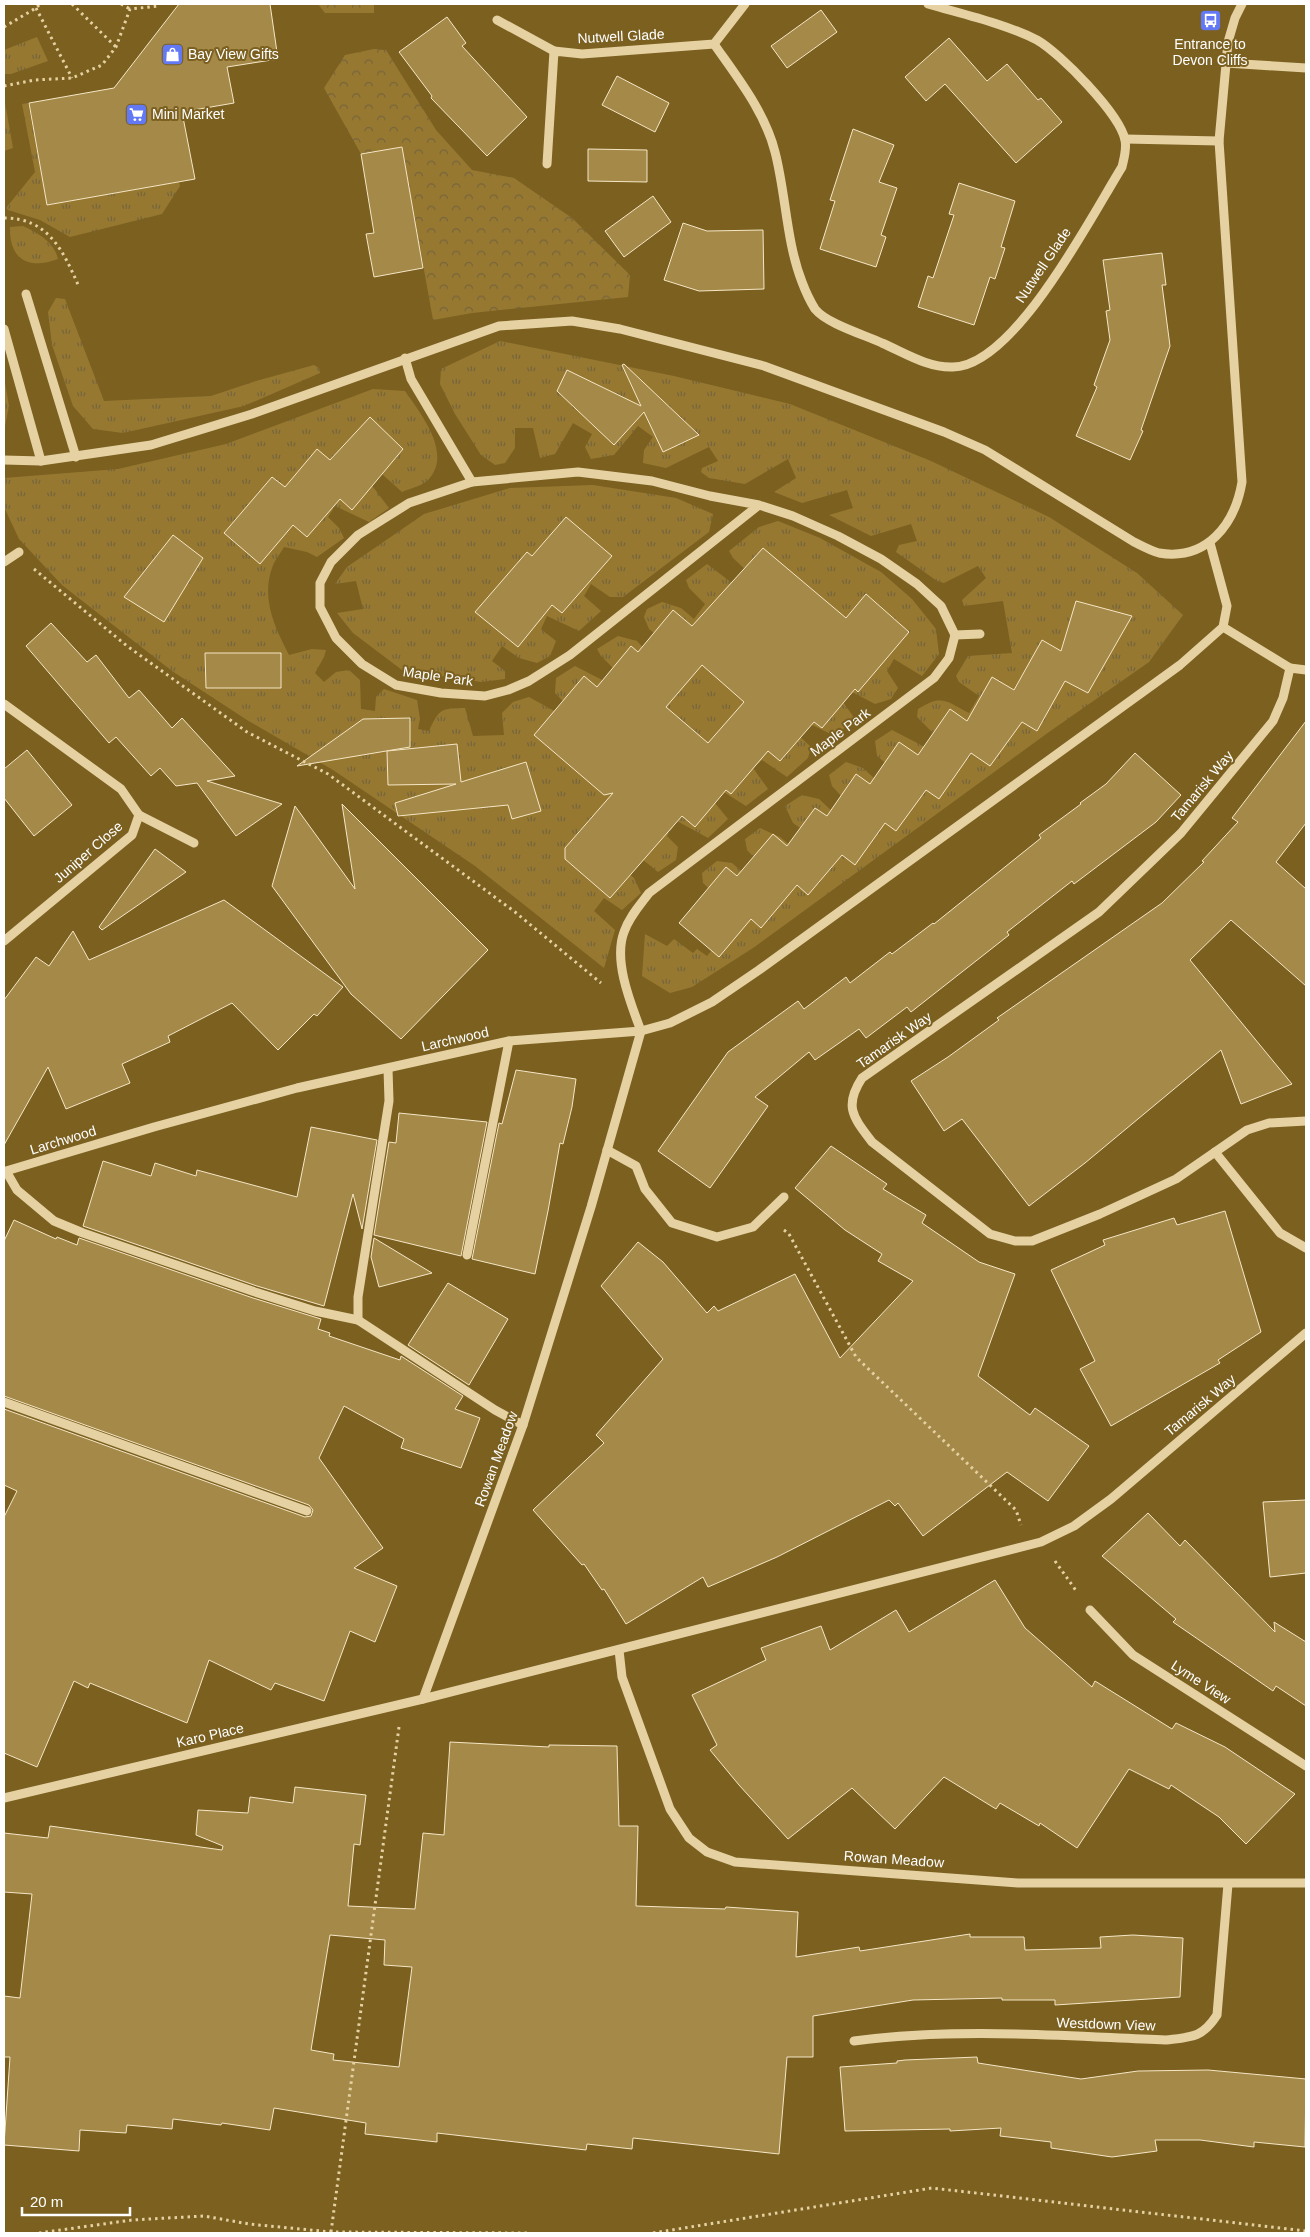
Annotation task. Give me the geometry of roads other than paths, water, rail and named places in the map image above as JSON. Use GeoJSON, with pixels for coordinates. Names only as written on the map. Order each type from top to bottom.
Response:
{"type":"FeatureCollection","features":[{"type":"Feature","properties":{"kind":"lane"},"geometry":{"type":"LineString","coordinates":[[714,44],[746,4]]}},
{"type":"Feature","properties":{"kind":"lane"},"geometry":{"type":"LineString","coordinates":[[928,4],[989,22],[1038,41],[1068,65],[1090,88],[1112,115],[1125,139],[1219,141]]}},
{"type":"Feature","properties":{"kind":"lane"},"geometry":{"type":"LineString","coordinates":[[4,460],[41,461],[152,445],[252,414],[404,358],[498,326],[572,321],[620,329],[764,366],[944,432],[985,450],[1134,542],[1158,553],[1183,553],[1210,543],[1230,520],[1238,502],[1242,482],[1219,141],[1228,42],[1235,18],[1242,4]]}},
{"type":"Feature","properties":{"kind":"lane"},"geometry":{"type":"LineString","coordinates":[[497,20],[554,51],[547,164]]}},
{"type":"Feature","properties":{"kind":"lane","name":"Nutwell Glade"},"geometry":{"type":"LineString","coordinates":[[554,51],[582,54],[714,44],[755,104],[775,150],[791,240],[799,273],[816,310],[832,321],[935,366],[956,367],[980,359],[1004,341],[1042,296],[1122,166],[1125,155],[1125,139]]}},
{"type":"Feature","properties":{"kind":"lane"},"geometry":{"type":"LineString","coordinates":[[1226,63],[1306,68]]}},
{"type":"Feature","properties":{"kind":"lane"},"geometry":{"type":"LineString","coordinates":[[26,294],[76,456]]}},
{"type":"Feature","properties":{"kind":"lane"},"geometry":{"type":"LineString","coordinates":[[4,329],[41,461]]}},
{"type":"Feature","properties":{"kind":"lane"},"geometry":{"type":"LineString","coordinates":[[404,358],[411,379],[472,482]]}},
{"type":"Feature","properties":{"kind":"lane","name":"Maple Park"},"geometry":{"type":"LineString","coordinates":[[641,1031],[628,998],[621,960],[623,933],[634,912],[649,893],[934,678],[949,658],[955,635],[941,606],[917,584],[881,559],[838,536],[793,516],[759,505],[710,496],[652,481],[578,472],[472,482],[409,503],[358,535],[331,562],[320,583],[320,607],[336,638],[362,664],[396,685],[441,693],[485,696],[508,690],[530,681],[570,655],[759,505]]}},
{"type":"Feature","properties":{"kind":"lane"},"geometry":{"type":"LineString","coordinates":[[1210,543],[1227,606],[1223,627],[1290,668],[1306,670]]}},
{"type":"Feature","properties":{"kind":"lane"},"geometry":{"type":"LineString","coordinates":[[4,562],[19,552]]}},
{"type":"Feature","properties":{"kind":"lane","name":"Larchwood"},"geometry":{"type":"LineString","coordinates":[[523,1425],[495,1410],[358,1320],[315,1311],[255,1292],[83,1233],[54,1221],[17,1190],[5,1172],[154,1127],[297,1088],[509,1041],[641,1031],[670,1023],[712,1002],[1180,665],[1223,627]]}},
{"type":"Feature","properties":{"kind":"lane"},"geometry":{"type":"LineString","coordinates":[[955,635],[980,634]]}},
{"type":"Feature","properties":{"kind":"lane","name":"Tamarisk Way"},"geometry":{"type":"LineString","coordinates":[[1290,668],[1283,698],[1273,721],[1181,833],[1099,912],[862,1078],[853,1091],[850,1106],[858,1122],[872,1142],[990,1234],[1015,1241],[1032,1241],[1100,1214],[1176,1179],[1247,1130],[1269,1124],[1306,1121]]}},
{"type":"Feature","properties":{"kind":"lane","name":"Juniper Close"},"geometry":{"type":"LineString","coordinates":[[4,704],[121,789],[140,815],[132,835],[4,941]]}},
{"type":"Feature","properties":{"kind":"lane"},"geometry":{"type":"LineString","coordinates":[[140,815],[194,844]]}},
{"type":"Feature","properties":{"kind":"lane","name":"Rowan Meadow"},"geometry":{"type":"LineString","coordinates":[[423,1699],[523,1425],[607,1150],[641,1031]]}},
{"type":"Feature","properties":{"kind":"lane"},"geometry":{"type":"LineString","coordinates":[[467,1255],[509,1041]]}},
{"type":"Feature","properties":{"kind":"lane"},"geometry":{"type":"LineString","coordinates":[[358,1320],[358,1297],[389,1101],[388,1069]]}},
{"type":"Feature","properties":{"kind":"lane"},"geometry":{"type":"LineString","coordinates":[[607,1150],[636,1166],[645,1189],[672,1223],[717,1237],[753,1227],[784,1197]]}},
{"type":"Feature","properties":{"kind":"lane"},"geometry":{"type":"LineString","coordinates":[[1215,1152],[1280,1233],[1306,1248]]}},
{"type":"Feature","properties":{"kind":"lane","name":"Tamarisk Way"},"geometry":{"type":"LineString","coordinates":[[620,1650],[1041,1542],[1074,1526],[1111,1499],[1306,1332]]}},
{"type":"Feature","properties":{"kind":"lane"},"geometry":{"type":"LineString","coordinates":[[4,1402],[307,1511]]}},
{"type":"Feature","properties":{"kind":"lane","name":"Lyme View"},"geometry":{"type":"LineString","coordinates":[[1090,1610],[1133,1655],[1306,1766]]}},
{"type":"Feature","properties":{"kind":"lane"},"geometry":{"type":"LineString","coordinates":[[423,1699],[620,1650]]}},
{"type":"Feature","properties":{"kind":"lane","name":"Rowan Meadow"},"geometry":{"type":"LineString","coordinates":[[620,1650],[622,1676],[670,1809],[689,1838],[707,1852],[735,1862],[1018,1883],[1306,1883]]}},
{"type":"Feature","properties":{"kind":"lane","name":"Karo Place"},"geometry":{"type":"LineString","coordinates":[[4,1798],[423,1699]]}},
{"type":"Feature","properties":{"kind":"lane","name":"Westdown View"},"geometry":{"type":"LineString","coordinates":[[854,2041],[948,2032],[1166,2040],[1195,2035],[1208,2029],[1217,2015],[1228,1884]]}},
{"type":"Feature","properties":{"kind":"place","name":"Entrance to Devon Cliffs"},"geometry":{"type":"Point","coordinates":[1210,21]}},
{"type":"Feature","properties":{"kind":"place","name":"Bay View Gifts"},"geometry":{"type":"Point","coordinates":[172,54]}},
{"type":"Feature","properties":{"kind":"place","name":"Mini Market"},"geometry":{"type":"Point","coordinates":[136,114]}}]}
